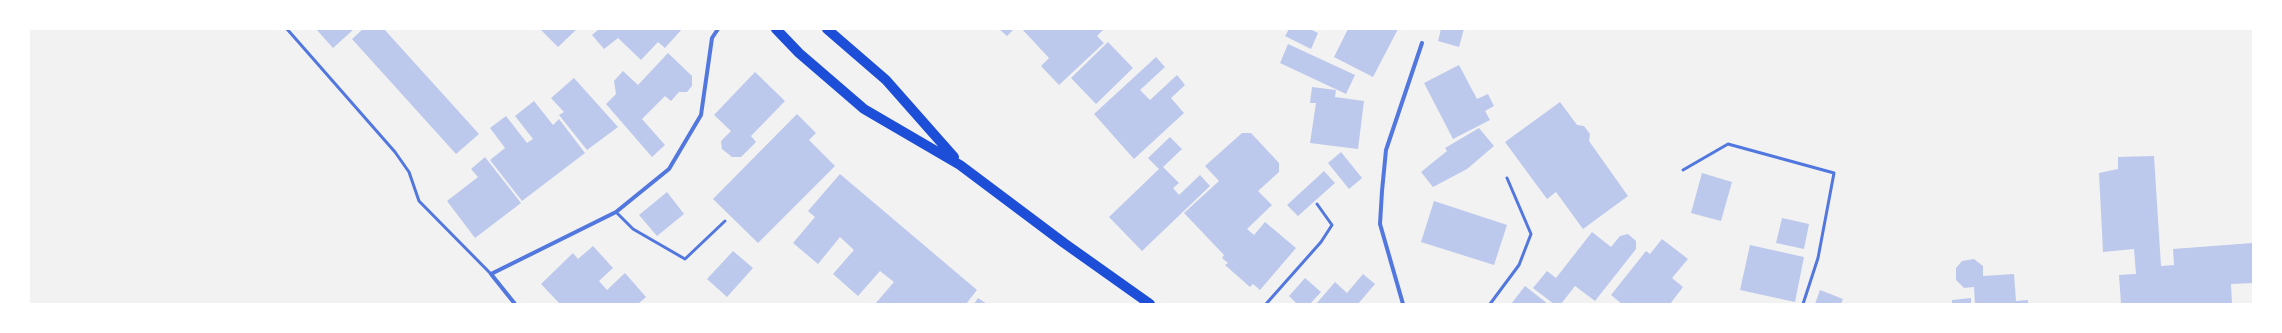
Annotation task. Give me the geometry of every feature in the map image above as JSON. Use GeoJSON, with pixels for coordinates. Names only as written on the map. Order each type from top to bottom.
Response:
{"type":"FeatureCollection","features":[{"type":"Feature","properties":{"kind":"main road"},"geometry":{"type":"LineString","coordinates":[[776,29],[799,53],[864,109],[960,165],[1064,243],[1150,304]]}},
{"type":"Feature","properties":{"kind":"main road"},"geometry":{"type":"LineString","coordinates":[[827,29],[886,80],[960,165]]}},
{"type":"Feature","properties":{"kind":"street"},"geometry":{"type":"LineString","coordinates":[[515,304],[491,274],[616,212],[669,168],[701,115],[711,45],[718,29]]}},
{"type":"Feature","properties":{"kind":"street"},"geometry":{"type":"LineString","coordinates":[[1403,304],[1380,224],[1382,191],[1386,150],[1422,43]]}},
{"type":"Feature","properties":{"kind":"lane"},"geometry":{"type":"LineString","coordinates":[[288,29],[395,152],[409,172],[419,201],[491,274]]}},
{"type":"Feature","properties":{"kind":"lane"},"geometry":{"type":"LineString","coordinates":[[1683,170],[1728,144],[1834,173],[1818,258],[1803,304]]}},
{"type":"Feature","properties":{"kind":"lane"},"geometry":{"type":"LineString","coordinates":[[1490,304],[1519,265],[1532,234],[1507,178]]}},
{"type":"Feature","properties":{"kind":"lane"},"geometry":{"type":"LineString","coordinates":[[1266,304],[1321,242],[1332,225],[1317,204]]}},
{"type":"Feature","properties":{"kind":"lane"},"geometry":{"type":"LineString","coordinates":[[616,212],[633,229],[685,259],[725,221]]}},
{"type":"Feature","properties":{"kind":"building"},"geometry":{"type":"Polygon","coordinates":[[[316,29],[354,29],[333,48],[316,29]]]}},
{"type":"Feature","properties":{"kind":"building"},"geometry":{"type":"Polygon","coordinates":[[[363,29],[384,29],[479,134],[456,154],[352,39],[363,29]]]}},
{"type":"Feature","properties":{"kind":"building"},"geometry":{"type":"Polygon","coordinates":[[[540,29],[577,29],[558,47],[540,29]]]}},
{"type":"Feature","properties":{"kind":"building"},"geometry":{"type":"Polygon","coordinates":[[[599,29],[682,29],[665,48],[658,42],[641,60],[618,38],[604,49],[592,35],[599,29]]]}},
{"type":"Feature","properties":{"kind":"building"},"geometry":{"type":"Polygon","coordinates":[[[999,29],[1014,29],[1007,36],[999,29]]]}},
{"type":"Feature","properties":{"kind":"building"},"geometry":{"type":"Polygon","coordinates":[[[1022,29],[1104,29],[1097,36],[1104,43],[1059,85],[1041,66],[1049,58],[1022,29]]]}},
{"type":"Feature","properties":{"kind":"building"},"geometry":{"type":"Polygon","coordinates":[[[1289,29],[1310,29],[1318,33],[1311,49],[1285,36],[1289,29]]]}},
{"type":"Feature","properties":{"kind":"building"},"geometry":{"type":"Polygon","coordinates":[[[1348,29],[1398,29],[1373,77],[1334,57],[1348,29]]]}},
{"type":"Feature","properties":{"kind":"building"},"geometry":{"type":"Polygon","coordinates":[[[1441,29],[1464,29],[1459,47],[1438,41],[1441,29]]]}},
{"type":"Feature","properties":{"kind":"building"},"geometry":{"type":"Polygon","coordinates":[[[1108,42],[1133,68],[1096,104],[1071,78],[1108,42]]]}},
{"type":"Feature","properties":{"kind":"building"},"geometry":{"type":"Polygon","coordinates":[[[1288,44],[1355,75],[1346,94],[1280,63],[1288,44]]]}},
{"type":"Feature","properties":{"kind":"building"},"geometry":{"type":"Polygon","coordinates":[[[668,53],[692,76],[692,86],[687,92],[679,92],[671,101],[665,96],[642,119],[665,145],[652,157],[606,104],[616,94],[614,81],[623,71],[638,85],[668,53]]]}},
{"type":"Feature","properties":{"kind":"building"},"geometry":{"type":"Polygon","coordinates":[[[1156,57],[1165,67],[1140,90],[1150,100],[1177,75],[1185,85],[1171,98],[1184,113],[1134,159],[1094,114],[1156,57]]]}},
{"type":"Feature","properties":{"kind":"building"},"geometry":{"type":"Polygon","coordinates":[[[1459,65],[1477,99],[1488,94],[1494,106],[1485,111],[1490,120],[1453,139],[1424,83],[1459,65]]]}},
{"type":"Feature","properties":{"kind":"building"},"geometry":{"type":"Polygon","coordinates":[[[755,72],[785,101],[751,136],[756,142],[741,157],[732,157],[722,149],[721,141],[731,131],[714,115],[755,72]]]}},
{"type":"Feature","properties":{"kind":"building"},"geometry":{"type":"Polygon","coordinates":[[[574,78],[618,127],[587,150],[559,115],[564,112],[551,98],[574,78]]]}},
{"type":"Feature","properties":{"kind":"building"},"geometry":{"type":"Polygon","coordinates":[[[1312,87],[1336,90],[1335,97],[1364,101],[1358,149],[1310,143],[1316,103],[1310,103],[1312,87]]]}},
{"type":"Feature","properties":{"kind":"building"},"geometry":{"type":"Polygon","coordinates":[[[534,101],[553,125],[559,119],[585,153],[522,201],[490,160],[505,148],[490,128],[506,116],[527,143],[533,139],[515,116],[534,101]]]}},
{"type":"Feature","properties":{"kind":"building"},"geometry":{"type":"Polygon","coordinates":[[[1560,102],[1577,125],[1584,126],[1590,134],[1589,141],[1628,196],[1583,229],[1556,192],[1547,199],[1505,142],[1560,102]]]}},
{"type":"Feature","properties":{"kind":"building"},"geometry":{"type":"Polygon","coordinates":[[[797,114],[816,133],[809,140],[835,166],[758,243],[713,199],[797,114]]]}},
{"type":"Feature","properties":{"kind":"building"},"geometry":{"type":"Polygon","coordinates":[[[1479,128],[1494,146],[1467,169],[1433,187],[1421,172],[1447,151],[1445,148],[1479,128]]]}},
{"type":"Feature","properties":{"kind":"building"},"geometry":{"type":"Polygon","coordinates":[[[1242,133],[1251,133],[1279,163],[1279,172],[1258,191],[1272,205],[1247,229],[1254,235],[1265,222],[1296,248],[1260,290],[1253,284],[1250,287],[1225,265],[1228,263],[1222,258],[1224,255],[1184,213],[1219,181],[1205,166],[1242,133]]]}},
{"type":"Feature","properties":{"kind":"building"},"geometry":{"type":"Polygon","coordinates":[[[1170,137],[1182,149],[1163,167],[1179,183],[1173,188],[1179,195],[1200,175],[1210,186],[1142,251],[1109,217],[1159,169],[1148,158],[1170,137]]]}},
{"type":"Feature","properties":{"kind":"building"},"geometry":{"type":"Polygon","coordinates":[[[1341,152],[1362,178],[1349,189],[1328,163],[1341,152]]]}},
{"type":"Feature","properties":{"kind":"building"},"geometry":{"type":"Polygon","coordinates":[[[2154,156],[2161,266],[2174,265],[2173,249],[2253,243],[2253,283],[2231,284],[2232,304],[2121,304],[2119,275],[2136,274],[2134,249],[2103,252],[2099,173],[2118,169],[2118,157],[2154,156]]]}},
{"type":"Feature","properties":{"kind":"building"},"geometry":{"type":"Polygon","coordinates":[[[485,157],[521,203],[475,238],[447,201],[478,177],[471,169],[485,157]]]}},
{"type":"Feature","properties":{"kind":"building"},"geometry":{"type":"Polygon","coordinates":[[[1324,171],[1335,183],[1298,216],[1287,205],[1324,171]]]}},
{"type":"Feature","properties":{"kind":"building"},"geometry":{"type":"Polygon","coordinates":[[[1702,173],[1732,182],[1721,221],[1691,213],[1702,173]]]}},
{"type":"Feature","properties":{"kind":"building"},"geometry":{"type":"Polygon","coordinates":[[[840,174],[977,290],[966,304],[875,304],[894,282],[880,271],[858,296],[833,274],[854,250],[840,237],[818,264],[793,243],[815,217],[808,211],[840,174]]]}},
{"type":"Feature","properties":{"kind":"building"},"geometry":{"type":"Polygon","coordinates":[[[667,192],[684,214],[657,236],[639,215],[667,192]]]}},
{"type":"Feature","properties":{"kind":"building"},"geometry":{"type":"Polygon","coordinates":[[[1434,201],[1507,225],[1494,265],[1421,242],[1434,201]]]}},
{"type":"Feature","properties":{"kind":"building"},"geometry":{"type":"Polygon","coordinates":[[[1782,218],[1809,224],[1804,249],[1776,243],[1782,218]]]}},
{"type":"Feature","properties":{"kind":"building"},"geometry":{"type":"Polygon","coordinates":[[[1592,232],[1611,247],[1620,236],[1628,234],[1636,241],[1636,249],[1595,301],[1575,286],[1561,304],[1554,304],[1533,288],[1547,271],[1556,278],[1592,232]]]}},
{"type":"Feature","properties":{"kind":"building"},"geometry":{"type":"Polygon","coordinates":[[[1662,239],[1688,259],[1672,278],[1683,287],[1670,304],[1622,304],[1611,295],[1646,251],[1650,254],[1662,239]]]}},
{"type":"Feature","properties":{"kind":"building"},"geometry":{"type":"Polygon","coordinates":[[[1750,245],[1804,257],[1795,302],[1740,290],[1750,245]]]}},
{"type":"Feature","properties":{"kind":"building"},"geometry":{"type":"Polygon","coordinates":[[[593,246],[613,268],[599,281],[607,290],[625,273],[646,297],[638,304],[560,304],[541,284],[573,253],[578,259],[593,246]]]}},
{"type":"Feature","properties":{"kind":"building"},"geometry":{"type":"Polygon","coordinates":[[[733,251],[753,268],[727,297],[707,279],[733,251]]]}},
{"type":"Feature","properties":{"kind":"building"},"geometry":{"type":"Polygon","coordinates":[[[1974,259],[1983,266],[1983,276],[2014,274],[2016,301],[2028,300],[2028,304],[1975,304],[1974,287],[1964,288],[1956,280],[1956,268],[1962,261],[1974,259]]]}},
{"type":"Feature","properties":{"kind":"building"},"geometry":{"type":"Polygon","coordinates":[[[1363,274],[1375,284],[1358,304],[1316,304],[1335,282],[1347,293],[1363,274]]]}},
{"type":"Feature","properties":{"kind":"building"},"geometry":{"type":"Polygon","coordinates":[[[1305,278],[1321,292],[1310,304],[1297,304],[1289,296],[1305,278]]]}},
{"type":"Feature","properties":{"kind":"building"},"geometry":{"type":"Polygon","coordinates":[[[1525,286],[1548,304],[1511,304],[1525,286]]]}},
{"type":"Feature","properties":{"kind":"building"},"geometry":{"type":"Polygon","coordinates":[[[1820,290],[1843,299],[1841,304],[1815,304],[1820,290]]]}},
{"type":"Feature","properties":{"kind":"building"},"geometry":{"type":"Polygon","coordinates":[[[978,298],[987,304],[974,304],[978,298]]]}},
{"type":"Feature","properties":{"kind":"building"},"geometry":{"type":"Polygon","coordinates":[[[1971,298],[1971,304],[1952,304],[1952,300],[1971,298]]]}}]}
